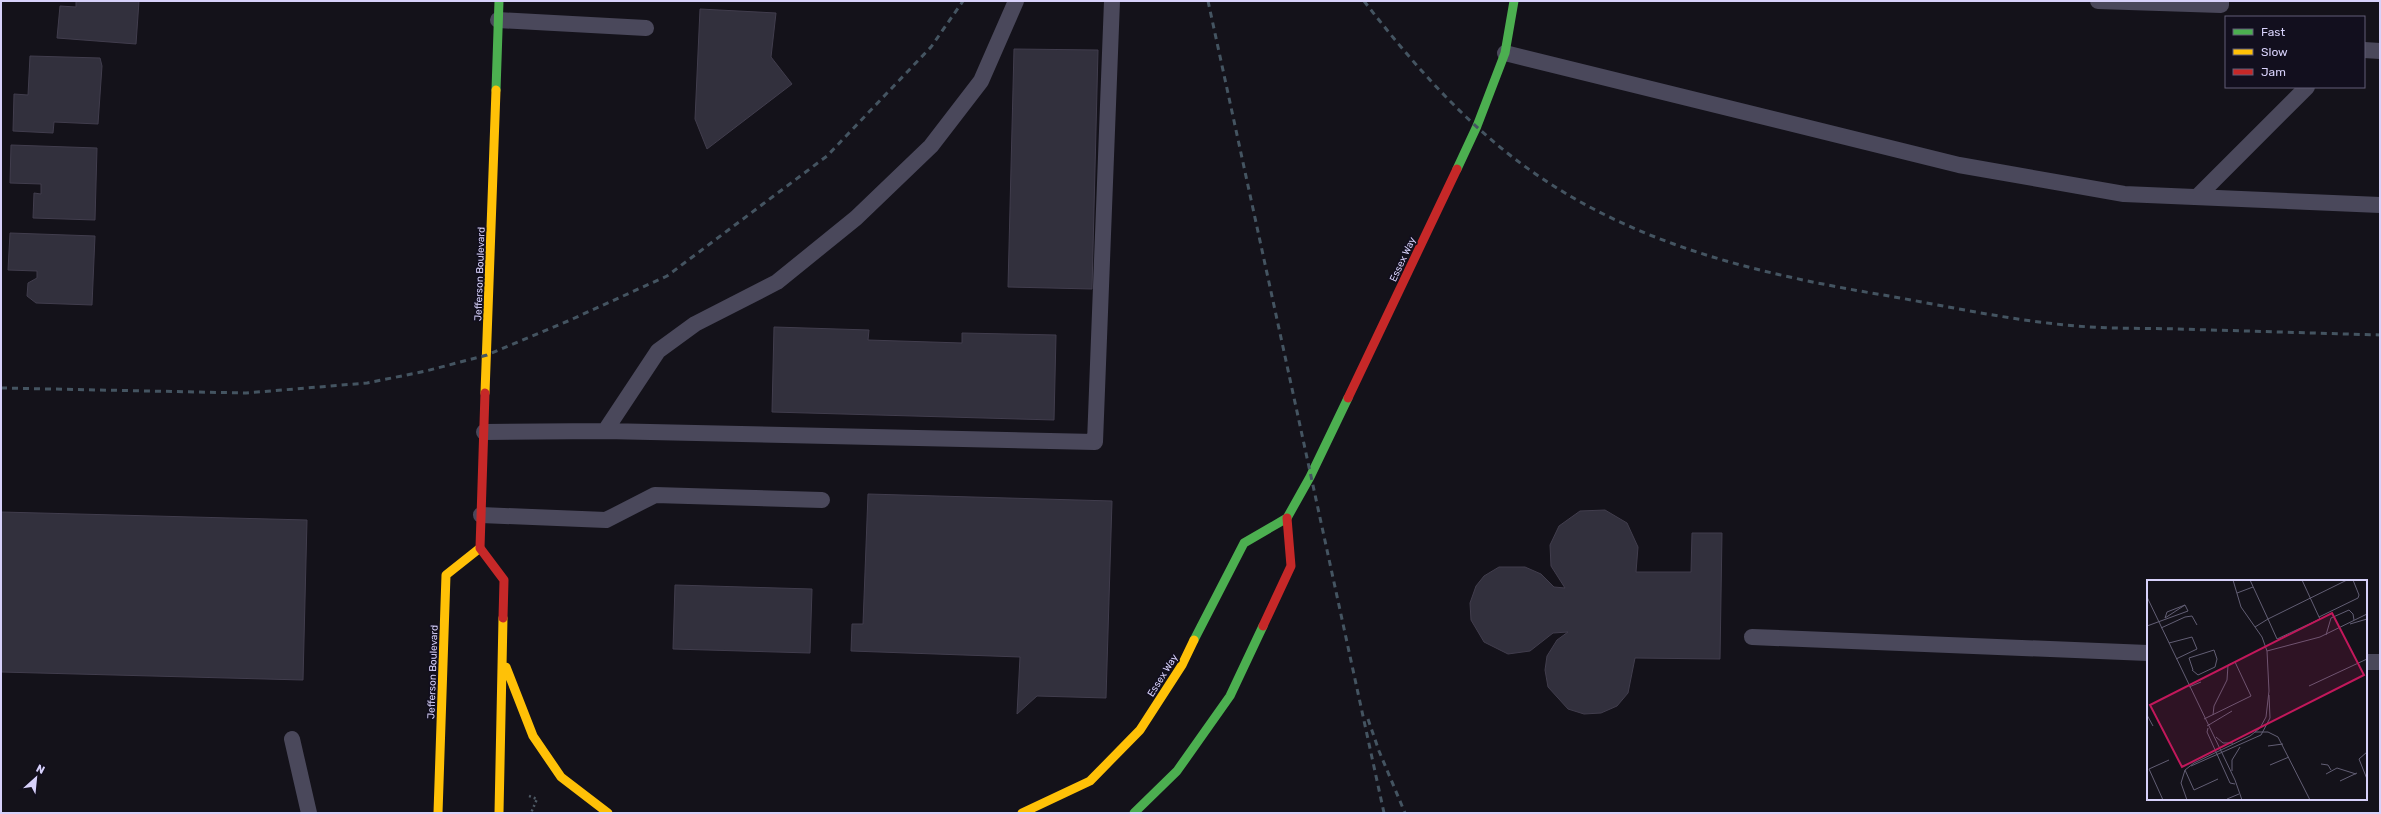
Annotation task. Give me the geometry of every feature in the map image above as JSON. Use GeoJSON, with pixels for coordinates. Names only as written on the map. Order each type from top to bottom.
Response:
{"type":"FeatureCollection","features":[{"type":"Feature","properties":{"kind":"street","name":"Jefferson Boulevard"},"geometry":{"type":"LineString","coordinates":[[438,813],[446,575],[480,548],[499,1]]}},
{"type":"Feature","properties":{"kind":"street","name":"Essex Way"},"geometry":{"type":"LineString","coordinates":[[1022,813],[1090,781],[1140,730],[1182,665],[1244,543],[1287,518],[1310,477],[1477,126],[1505,53],[1514,1]]}},
{"type":"Feature","properties":{"kind":"street"},"geometry":{"type":"LineString","coordinates":[[1134,813],[1177,772],[1230,696],[1291,566],[1287,518]]}},
{"type":"Feature","properties":{"kind":"street"},"geometry":{"type":"LineString","coordinates":[[480,548],[504,580],[499,813]]}},
{"type":"Feature","properties":{"kind":"street"},"geometry":{"type":"LineString","coordinates":[[502,658],[533,736],[561,777],[608,813]]}},
{"type":"Feature","properties":{"kind":"street"},"geometry":{"type":"LineString","coordinates":[[1145,813],[1160,788]]}},
{"type":"Feature","properties":{"kind":"lane"},"geometry":{"type":"LineString","coordinates":[[605,431],[658,351],[695,324],[777,282],[856,218],[931,146],[980,81],[1016,1]]}},
{"type":"Feature","properties":{"kind":"lane"},"geometry":{"type":"LineString","coordinates":[[484,432],[605,431],[1095,442],[1112,1]]}},
{"type":"Feature","properties":{"kind":"lane"},"geometry":{"type":"LineString","coordinates":[[2098,1],[2221,5],[2221,1]]}},
{"type":"Feature","properties":{"kind":"lane"},"geometry":{"type":"LineString","coordinates":[[498,20],[646,28]]}},
{"type":"Feature","properties":{"kind":"lane"},"geometry":{"type":"LineString","coordinates":[[2365,50],[2380,51]]}},
{"type":"Feature","properties":{"kind":"lane"},"geometry":{"type":"LineString","coordinates":[[1505,53],[1959,165],[2124,194],[2380,205]]}},
{"type":"Feature","properties":{"kind":"lane"},"geometry":{"type":"LineString","coordinates":[[2197,197],[2306,88]]}},
{"type":"Feature","properties":{"kind":"lane"},"geometry":{"type":"LineString","coordinates":[[481,515],[606,520],[655,495],[822,500]]}},
{"type":"Feature","properties":{"kind":"lane"},"geometry":{"type":"LineString","coordinates":[[1752,636],[2147,653]]}},
{"type":"Feature","properties":{"kind":"lane"},"geometry":{"type":"LineString","coordinates":[[2367,662],[2380,662]]}},
{"type":"Feature","properties":{"kind":"lane"},"geometry":{"type":"LineString","coordinates":[[292,739],[309,813]]}},
{"type":"Feature","properties":{"kind":"building"},"geometry":{"type":"Polygon","coordinates":[[[76,1],[139,1],[136,44],[57,38],[60,6],[76,7],[76,1]]]}},
{"type":"Feature","properties":{"kind":"building"},"geometry":{"type":"Polygon","coordinates":[[[700,9],[776,13],[771,57],[792,84],[707,149],[695,119],[700,9]]]}},
{"type":"Feature","properties":{"kind":"building"},"geometry":{"type":"Polygon","coordinates":[[[1014,49],[1098,50],[1092,289],[1008,287],[1014,49]]]}},
{"type":"Feature","properties":{"kind":"building"},"geometry":{"type":"Polygon","coordinates":[[[30,56],[100,58],[102,66],[98,124],[54,122],[53,133],[13,131],[14,94],[28,95],[30,56]]]}},
{"type":"Feature","properties":{"kind":"building"},"geometry":{"type":"Polygon","coordinates":[[[11,145],[97,148],[95,220],[33,218],[34,193],[41,194],[41,184],[10,183],[11,145]]]}},
{"type":"Feature","properties":{"kind":"building"},"geometry":{"type":"Polygon","coordinates":[[[10,233],[95,236],[92,305],[36,303],[27,296],[28,283],[37,278],[37,271],[8,270],[10,233]]]}},
{"type":"Feature","properties":{"kind":"building"},"geometry":{"type":"Polygon","coordinates":[[[774,327],[869,330],[868,340],[962,343],[962,333],[1056,335],[1054,420],[772,412],[774,327]]]}},
{"type":"Feature","properties":{"kind":"building"},"geometry":{"type":"Polygon","coordinates":[[[868,494],[1112,501],[1106,698],[1037,696],[1017,714],[1020,657],[851,651],[852,624],[863,624],[868,494]]]}},
{"type":"Feature","properties":{"kind":"building"},"geometry":{"type":"Polygon","coordinates":[[[1605,510],[1627,523],[1638,547],[1636,572],[1691,572],[1692,533],[1722,533],[1720,659],[1635,658],[1628,693],[1617,706],[1601,713],[1584,714],[1568,709],[1548,687],[1545,670],[1547,656],[1557,640],[1568,632],[1553,633],[1530,651],[1508,654],[1484,642],[1471,620],[1470,603],[1476,586],[1484,576],[1499,567],[1525,567],[1541,574],[1554,587],[1565,588],[1551,566],[1550,545],[1559,526],[1580,511],[1605,510]]]}},
{"type":"Feature","properties":{"kind":"building"},"geometry":{"type":"Polygon","coordinates":[[[1,512],[307,520],[303,680],[1,672],[1,512]]]}},
{"type":"Feature","properties":{"kind":"building"},"geometry":{"type":"Polygon","coordinates":[[[675,585],[812,589],[810,653],[673,649],[675,585]]]}},
{"type":"Feature","properties":{"kind":"railway"},"geometry":{"type":"LineString","coordinates":[[1,388],[246,393],[367,383],[426,371],[487,355],[568,321],[667,276],[827,156],[931,47],[963,1]]}},
{"type":"Feature","properties":{"kind":"railway"},"geometry":{"type":"LineString","coordinates":[[1208,1],[1384,813]]}},
{"type":"Feature","properties":{"kind":"railway"},"geometry":{"type":"LineString","coordinates":[[1364,1],[1425,75],[1470,121],[1520,163],[1585,205],[1626,225],[1668,242],[1755,269],[1799,279],[2030,321],[2102,328],[2380,335]]}},
{"type":"Feature","properties":{"kind":"railway"},"geometry":{"type":"LineString","coordinates":[[1368,719],[1379,751],[1405,813]]}},
{"type":"Feature","properties":{"kind":"traffic: fast"},"geometry":{"type":"LineString","coordinates":[[496,90],[499,1]]}},
{"type":"Feature","properties":{"kind":"traffic: fast"},"geometry":{"type":"LineString","coordinates":[[1457,169],[1477,126],[1505,53],[1514,1]]}},
{"type":"Feature","properties":{"kind":"traffic: fast"},"geometry":{"type":"LineString","coordinates":[[1194,640],[1244,543],[1287,518],[1310,477],[1348,398]]}},
{"type":"Feature","properties":{"kind":"traffic: fast"},"geometry":{"type":"LineString","coordinates":[[1134,813],[1177,771],[1230,696],[1263,626]]}},
{"type":"Feature","properties":{"kind":"traffic: slow"},"geometry":{"type":"LineString","coordinates":[[485,393],[496,90]]}},
{"type":"Feature","properties":{"kind":"traffic: slow"},"geometry":{"type":"LineString","coordinates":[[438,813],[446,575],[480,548]]}},
{"type":"Feature","properties":{"kind":"traffic: slow"},"geometry":{"type":"LineString","coordinates":[[499,813],[503,618]]}},
{"type":"Feature","properties":{"kind":"traffic: slow"},"geometry":{"type":"LineString","coordinates":[[1022,813],[1090,781],[1140,730],[1182,665],[1194,640]]}},
{"type":"Feature","properties":{"kind":"traffic: slow"},"geometry":{"type":"LineString","coordinates":[[506,667],[533,736],[561,777],[608,813]]}},
{"type":"Feature","properties":{"kind":"traffic: jam"},"geometry":{"type":"LineString","coordinates":[[1348,398],[1457,169]]}},
{"type":"Feature","properties":{"kind":"traffic: jam"},"geometry":{"type":"LineString","coordinates":[[485,393],[480,548],[504,580],[503,618]]}},
{"type":"Feature","properties":{"kind":"traffic: jam"},"geometry":{"type":"LineString","coordinates":[[1263,626],[1291,566],[1287,518]]}}]}
